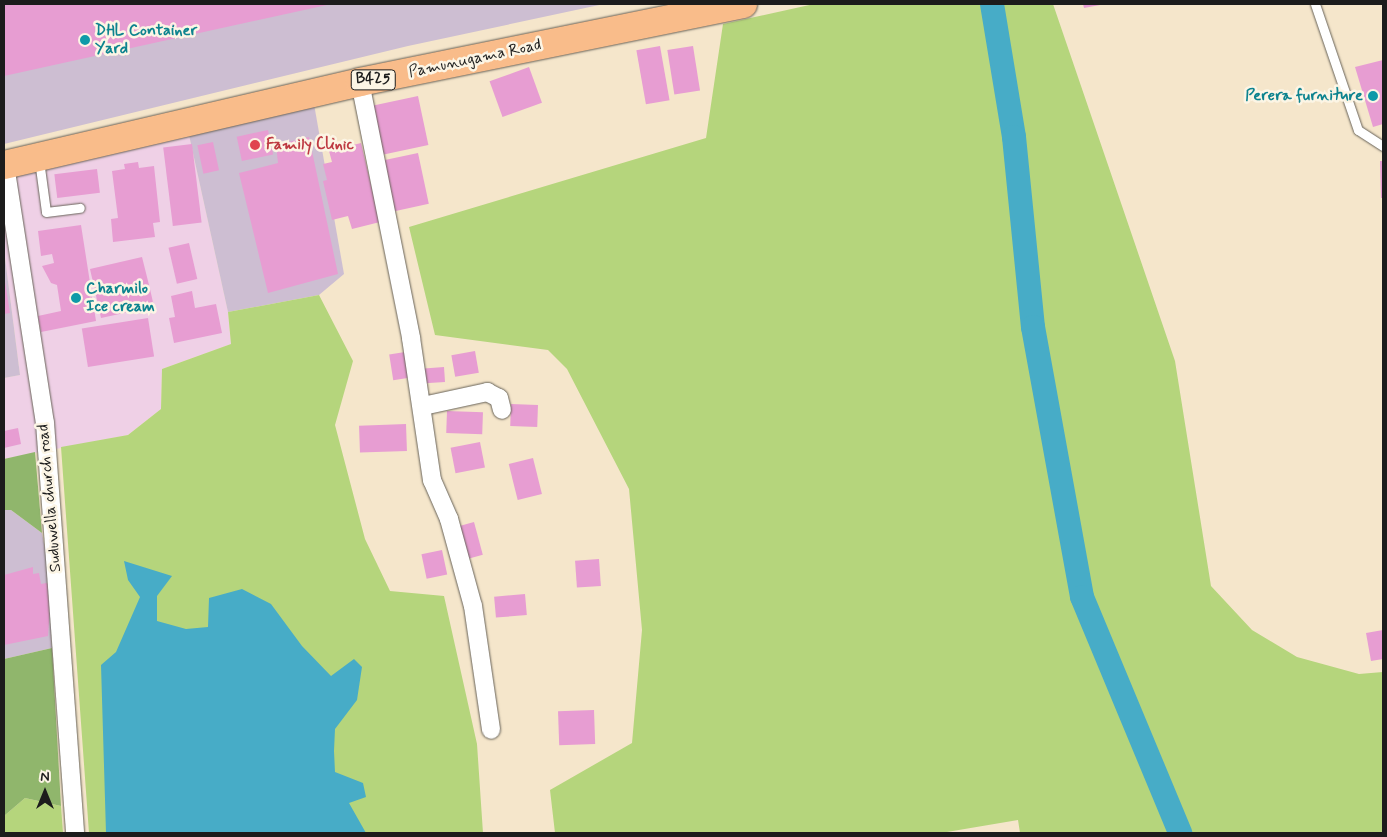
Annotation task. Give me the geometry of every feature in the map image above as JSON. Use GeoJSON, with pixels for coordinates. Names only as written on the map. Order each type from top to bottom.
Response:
{"type":"FeatureCollection","features":[{"type":"Feature","properties":{"kind":"main road","name":"Pamunugama Road"},"geometry":{"type":"LineString","coordinates":[[4,165],[360,82],[743,4]]}},
{"type":"Feature","properties":{"kind":"street"},"geometry":{"type":"LineString","coordinates":[[360,82],[423,406],[432,480],[449,519],[473,606],[491,730]]}},
{"type":"Feature","properties":{"kind":"street","name":"Suduwella church road"},"geometry":{"type":"LineString","coordinates":[[4,165],[45,423],[74,833]]}},
{"type":"Feature","properties":{"kind":"street"},"geometry":{"type":"LineString","coordinates":[[423,406],[487,392],[499,398],[502,410]]}},
{"type":"Feature","properties":{"kind":"lane"},"geometry":{"type":"LineString","coordinates":[[1315,4],[1358,130],[1383,146]]}},
{"type":"Feature","properties":{"kind":"lane"},"geometry":{"type":"LineString","coordinates":[[39,157],[46,212],[80,208]]}},
{"type":"Feature","properties":{"kind":"shaded area"},"geometry":{"type":"Polygon","coordinates":[[[4,4],[604,4],[408,46],[4,144],[4,4]]]}},
{"type":"Feature","properties":{"kind":"shaded area"},"geometry":{"type":"Polygon","coordinates":[[[314,104],[344,274],[319,295],[228,312],[189,135],[314,104]]]}},
{"type":"Feature","properties":{"kind":"shaded area"},"geometry":{"type":"Polygon","coordinates":[[[189,135],[228,312],[231,344],[162,369],[161,409],[128,435],[4,459],[4,378],[20,375],[4,250],[4,178],[189,135]]]}},
{"type":"Feature","properties":{"kind":"shaded area"},"geometry":{"type":"Polygon","coordinates":[[[4,250],[20,375],[4,378],[4,250]]]}},
{"type":"Feature","properties":{"kind":"shaded area"},"geometry":{"type":"Polygon","coordinates":[[[4,510],[11,510],[42,533],[48,564],[52,648],[4,659],[4,510]]]}},
{"type":"Feature","properties":{"kind":"green space"},"geometry":{"type":"Polygon","coordinates":[[[814,4],[1053,4],[1175,361],[1211,586],[1252,630],[1297,657],[1359,674],[1383,672],[1383,833],[1020,833],[1018,820],[941,833],[555,833],[550,790],[632,743],[642,630],[629,489],[567,369],[548,350],[435,335],[409,227],[706,138],[723,24],[814,4]]]}},
{"type":"Feature","properties":{"kind":"green space"},"geometry":{"type":"Polygon","coordinates":[[[319,295],[353,361],[335,425],[365,539],[390,591],[444,596],[477,744],[483,833],[89,833],[61,447],[128,435],[161,409],[162,369],[231,344],[228,312],[319,295]]]}},
{"type":"Feature","properties":{"kind":"green space"},"geometry":{"type":"Polygon","coordinates":[[[35,452],[42,533],[11,510],[4,510],[4,459],[35,452]]]}},
{"type":"Feature","properties":{"kind":"green space"},"geometry":{"type":"Polygon","coordinates":[[[52,648],[61,806],[25,798],[4,816],[4,659],[52,648]]]}},
{"type":"Feature","properties":{"kind":"green space"},"geometry":{"type":"Polygon","coordinates":[[[25,798],[61,806],[63,833],[4,833],[4,816],[25,798]]]}},
{"type":"Feature","properties":{"kind":"water"},"geometry":{"type":"Polygon","coordinates":[[[124,561],[172,576],[157,596],[157,621],[186,629],[208,627],[209,598],[242,589],[271,604],[302,646],[331,676],[354,659],[362,667],[357,700],[335,729],[334,751],[335,772],[363,783],[366,797],[349,803],[366,833],[106,833],[101,665],[116,652],[140,597],[128,580],[124,561]]]}},
{"type":"Feature","properties":{"kind":"building","name":"DHL Container Yard"},"geometry":{"type":"Polygon","coordinates":[[[4,4],[327,4],[327,5],[4,76],[4,4]]]}},
{"type":"Feature","properties":{"kind":"building"},"geometry":{"type":"Polygon","coordinates":[[[1083,4],[1100,4],[1100,5],[1084,8],[1083,4]]]}},
{"type":"Feature","properties":{"kind":"building"},"geometry":{"type":"Polygon","coordinates":[[[660,46],[670,100],[646,104],[636,50],[660,46]]]}},
{"type":"Feature","properties":{"kind":"building"},"geometry":{"type":"Polygon","coordinates":[[[693,46],[700,90],[674,95],[667,50],[693,46]]]}},
{"type":"Feature","properties":{"kind":"building","name":"Perera furniture"},"geometry":{"type":"Polygon","coordinates":[[[1383,60],[1383,124],[1373,127],[1355,67],[1383,60]]]}},
{"type":"Feature","properties":{"kind":"building"},"geometry":{"type":"Polygon","coordinates":[[[529,67],[542,103],[503,117],[490,81],[529,67]]]}},
{"type":"Feature","properties":{"kind":"building"},"geometry":{"type":"Polygon","coordinates":[[[418,96],[428,145],[381,155],[371,106],[418,96]]]}},
{"type":"Feature","properties":{"kind":"building","name":"Family Clinic"},"geometry":{"type":"Polygon","coordinates":[[[268,130],[273,154],[242,161],[237,137],[268,130]]]}},
{"type":"Feature","properties":{"kind":"building"},"geometry":{"type":"Polygon","coordinates":[[[309,137],[338,274],[268,293],[239,173],[278,163],[276,145],[309,137]]]}},
{"type":"Feature","properties":{"kind":"building"},"geometry":{"type":"Polygon","coordinates":[[[213,142],[219,170],[203,174],[197,145],[213,142]]]}},
{"type":"Feature","properties":{"kind":"building"},"geometry":{"type":"Polygon","coordinates":[[[361,143],[380,222],[352,229],[348,216],[332,220],[323,181],[327,180],[323,164],[332,162],[329,151],[361,143]]]}},
{"type":"Feature","properties":{"kind":"building"},"geometry":{"type":"Polygon","coordinates":[[[192,144],[202,222],[173,226],[163,148],[192,144]]]}},
{"type":"Feature","properties":{"kind":"building"},"geometry":{"type":"Polygon","coordinates":[[[418,153],[429,204],[395,211],[384,160],[418,153]]]}},
{"type":"Feature","properties":{"kind":"building"},"geometry":{"type":"Polygon","coordinates":[[[1380,161],[1383,161],[1383,198],[1381,198],[1380,161]]]}},
{"type":"Feature","properties":{"kind":"building"},"geometry":{"type":"Polygon","coordinates":[[[138,162],[139,168],[154,166],[160,222],[153,223],[155,237],[113,242],[111,219],[118,218],[112,171],[125,169],[124,164],[138,162]]]}},
{"type":"Feature","properties":{"kind":"building"},"geometry":{"type":"Polygon","coordinates":[[[97,169],[100,193],[57,198],[54,174],[97,169]]]}},
{"type":"Feature","properties":{"kind":"building","name":"Charmilo Ice cream"},"geometry":{"type":"Polygon","coordinates":[[[81,225],[96,321],[41,332],[38,316],[61,311],[57,285],[51,283],[42,266],[54,263],[52,254],[41,256],[38,231],[81,225]]]}},
{"type":"Feature","properties":{"kind":"building"},"geometry":{"type":"Polygon","coordinates":[[[189,243],[197,279],[177,284],[169,248],[189,243]]]}},
{"type":"Feature","properties":{"kind":"building"},"geometry":{"type":"Polygon","coordinates":[[[142,257],[149,285],[138,287],[139,291],[150,289],[155,311],[139,314],[138,310],[101,318],[90,269],[142,257]]]}},
{"type":"Feature","properties":{"kind":"building"},"geometry":{"type":"Polygon","coordinates":[[[4,275],[10,313],[4,314],[4,275]]]}},
{"type":"Feature","properties":{"kind":"building"},"geometry":{"type":"Polygon","coordinates":[[[192,291],[195,308],[216,304],[222,333],[174,343],[169,318],[175,317],[171,296],[192,291]]]}},
{"type":"Feature","properties":{"kind":"building"},"geometry":{"type":"Polygon","coordinates":[[[148,318],[154,357],[88,367],[82,328],[148,318]]]}},
{"type":"Feature","properties":{"kind":"building"},"geometry":{"type":"Polygon","coordinates":[[[475,351],[479,373],[455,377],[451,355],[475,351]]]}},
{"type":"Feature","properties":{"kind":"building"},"geometry":{"type":"Polygon","coordinates":[[[405,352],[409,378],[393,380],[389,355],[405,352]]]}},
{"type":"Feature","properties":{"kind":"building"},"geometry":{"type":"Polygon","coordinates":[[[444,367],[445,382],[425,383],[424,368],[444,367]]]}},
{"type":"Feature","properties":{"kind":"building"},"geometry":{"type":"Polygon","coordinates":[[[511,404],[538,405],[537,427],[510,426],[511,404]]]}},
{"type":"Feature","properties":{"kind":"building"},"geometry":{"type":"Polygon","coordinates":[[[447,411],[483,412],[482,434],[446,433],[447,411]]]}},
{"type":"Feature","properties":{"kind":"building"},"geometry":{"type":"Polygon","coordinates":[[[406,424],[407,451],[360,453],[359,426],[406,424]]]}},
{"type":"Feature","properties":{"kind":"building"},"geometry":{"type":"Polygon","coordinates":[[[18,428],[21,444],[4,448],[4,431],[18,428]]]}},
{"type":"Feature","properties":{"kind":"building"},"geometry":{"type":"Polygon","coordinates":[[[480,442],[485,468],[456,473],[451,448],[480,442]]]}},
{"type":"Feature","properties":{"kind":"building"},"geometry":{"type":"Polygon","coordinates":[[[533,458],[542,494],[518,500],[509,464],[533,458]]]}},
{"type":"Feature","properties":{"kind":"building"},"geometry":{"type":"Polygon","coordinates":[[[474,522],[483,555],[467,559],[459,526],[474,522]]]}},
{"type":"Feature","properties":{"kind":"building"},"geometry":{"type":"Polygon","coordinates":[[[442,550],[447,574],[427,579],[421,554],[442,550]]]}},
{"type":"Feature","properties":{"kind":"building"},"geometry":{"type":"Polygon","coordinates":[[[599,559],[601,586],[577,588],[575,561],[599,559]]]}},
{"type":"Feature","properties":{"kind":"building"},"geometry":{"type":"Polygon","coordinates":[[[33,567],[33,574],[39,573],[41,584],[52,582],[48,636],[4,645],[4,575],[33,567]]]}},
{"type":"Feature","properties":{"kind":"building"},"geometry":{"type":"Polygon","coordinates":[[[525,594],[527,615],[496,618],[494,597],[525,594]]]}},
{"type":"Feature","properties":{"kind":"building"},"geometry":{"type":"Polygon","coordinates":[[[1383,630],[1383,659],[1371,661],[1366,633],[1383,630]]]}},
{"type":"Feature","properties":{"kind":"building"},"geometry":{"type":"Polygon","coordinates":[[[594,710],[595,744],[559,745],[558,711],[594,710]]]}},
{"type":"Feature","properties":{"kind":"waterway"},"geometry":{"type":"LineString","coordinates":[[992,4],[1014,137],[1033,327],[1082,597],[1180,833]]}},
{"type":"Feature","properties":{"kind":"place","name":"DHL Container Yard"},"geometry":{"type":"Point","coordinates":[85,40]}},
{"type":"Feature","properties":{"kind":"place","name":"Perera furniture"},"geometry":{"type":"Point","coordinates":[1373,96]}},
{"type":"Feature","properties":{"kind":"place","name":"Family Clinic"},"geometry":{"type":"Point","coordinates":[255,145]}},
{"type":"Feature","properties":{"kind":"place","name":"Charmilo Ice cream"},"geometry":{"type":"Point","coordinates":[76,298]}}]}
